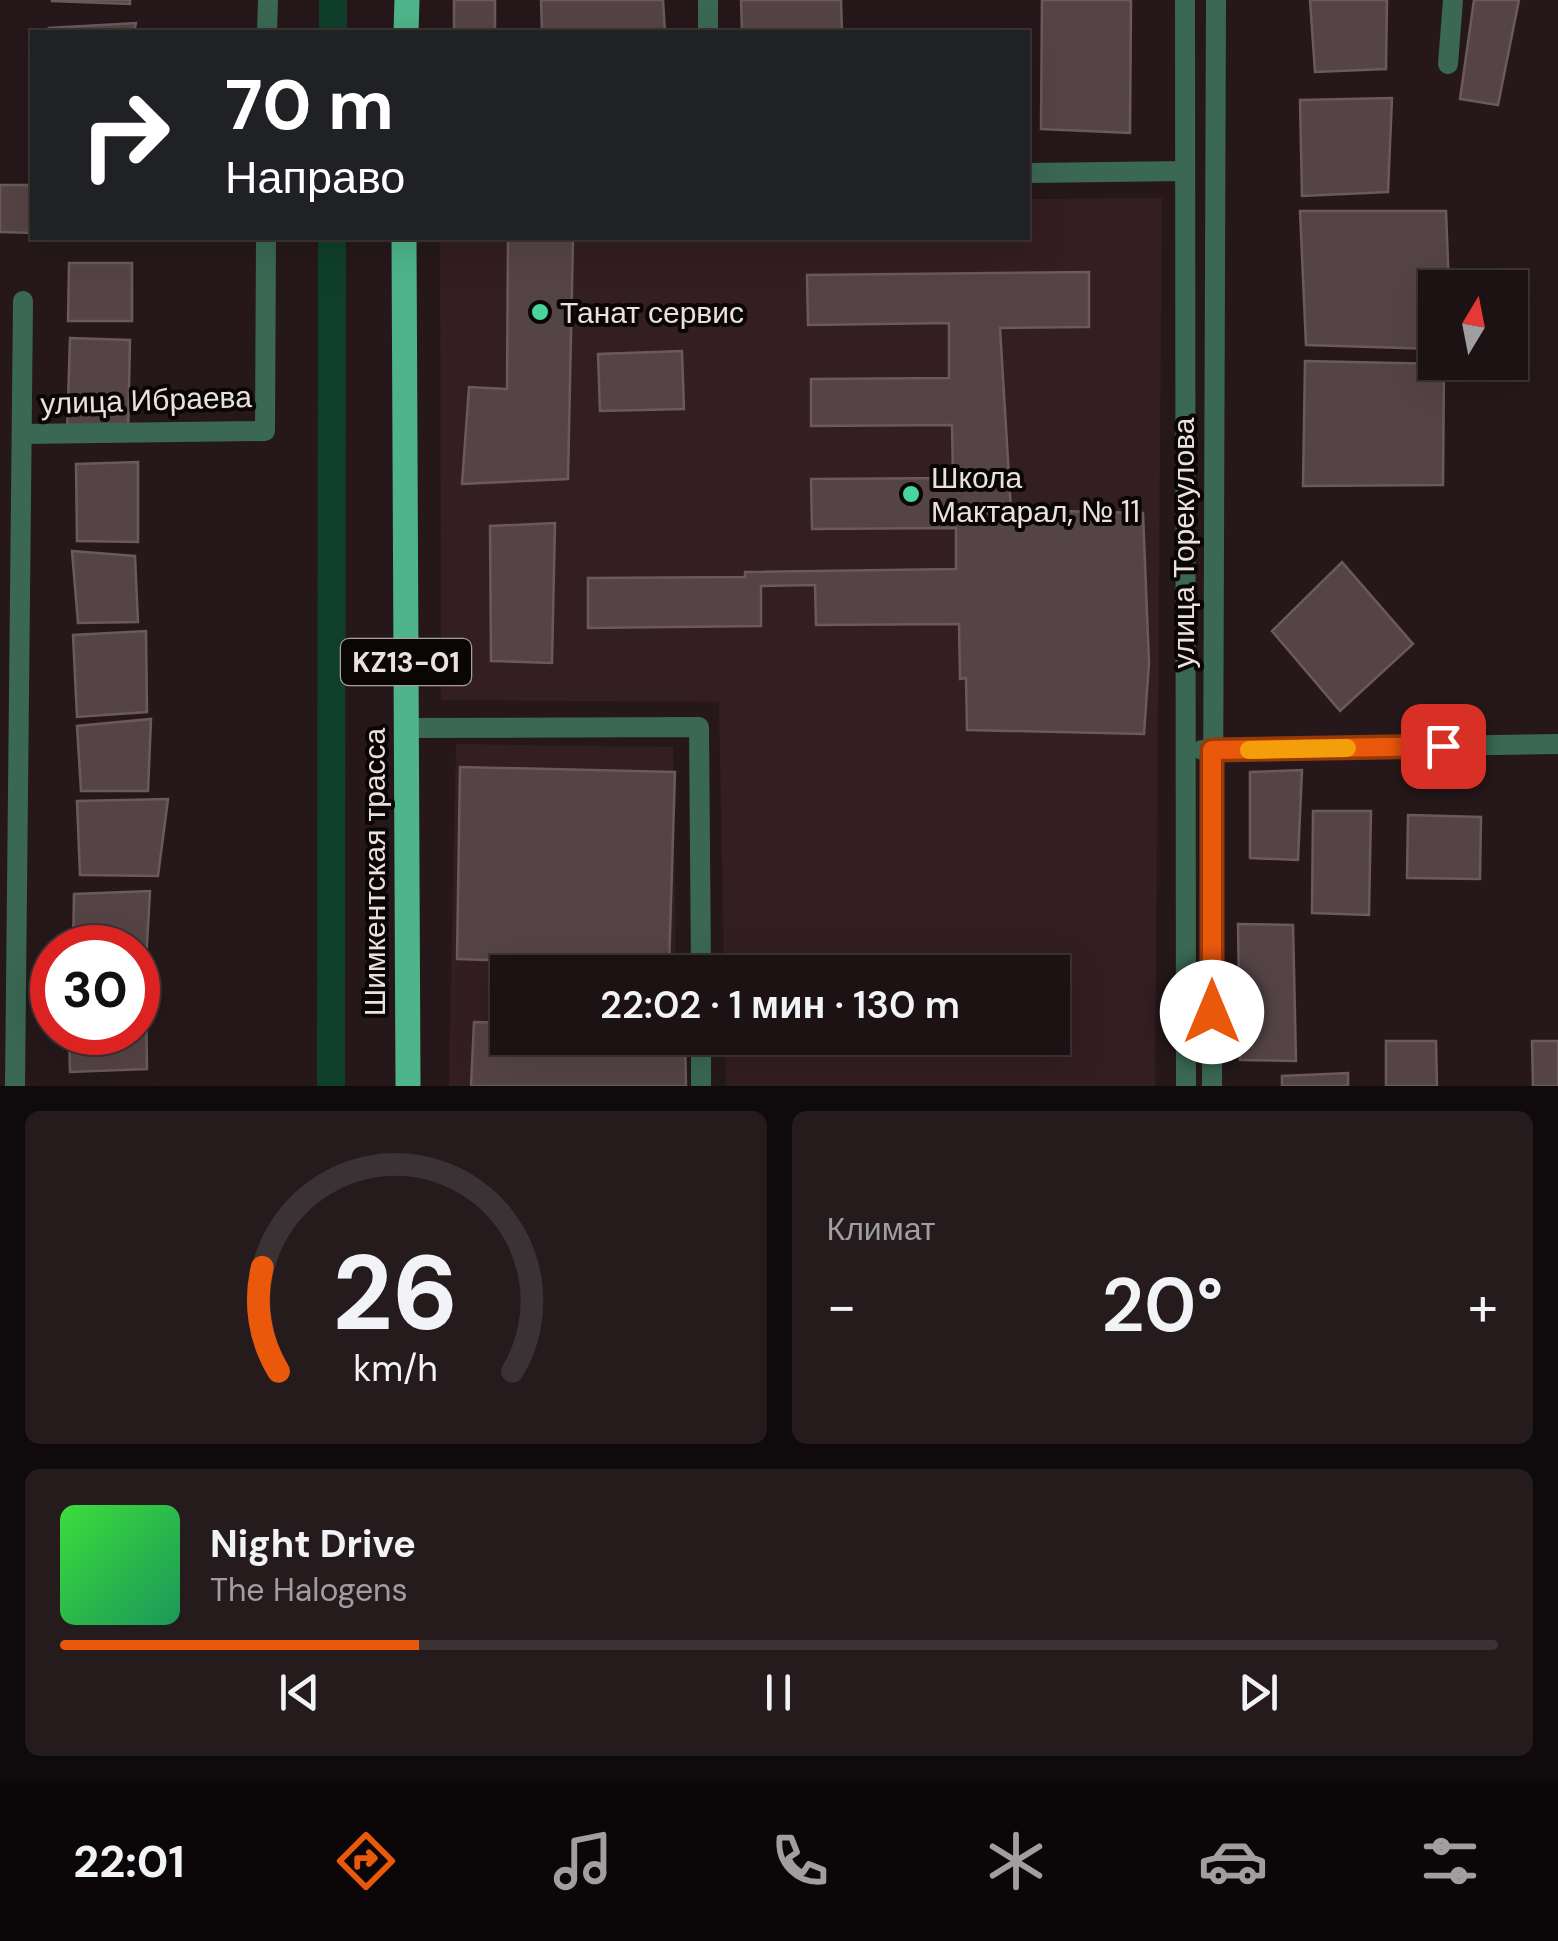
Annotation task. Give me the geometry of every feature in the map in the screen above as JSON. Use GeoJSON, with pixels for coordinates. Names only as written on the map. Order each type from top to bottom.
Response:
{"type":"FeatureCollection","features":[{"type":"Feature","properties":{"kind":"main road"},"geometry":{"type":"LineString","coordinates":[[406,30],[407,0]]}},
{"type":"Feature","properties":{"kind":"main road","name":"Шимкентская трасса"},"geometry":{"type":"LineString","coordinates":[[404,240],[408,1086]]}},
{"type":"Feature","properties":{"kind":"street"},"geometry":{"type":"LineString","coordinates":[[267,30],[268,0]]}},
{"type":"Feature","properties":{"kind":"street"},"geometry":{"type":"LineString","coordinates":[[708,0],[708,30]]}},
{"type":"Feature","properties":{"kind":"street","name":"улица Торекулова"},"geometry":{"type":"LineString","coordinates":[[1185,0],[1186,1086]]}},
{"type":"Feature","properties":{"kind":"street","name":"улица Торекулова"},"geometry":{"type":"LineString","coordinates":[[1212,1086],[1216,0]]}},
{"type":"Feature","properties":{"kind":"street"},"geometry":{"type":"LineString","coordinates":[[1448,64],[1453,0]]}},
{"type":"Feature","properties":{"kind":"street"},"geometry":{"type":"LineString","coordinates":[[1030,173],[1185,171]]}},
{"type":"Feature","properties":{"kind":"street","name":"улица Ибраева"},"geometry":{"type":"LineString","coordinates":[[22,434],[265,431],[266,240]]}},
{"type":"Feature","properties":{"kind":"street","name":"улица Ибраева"},"geometry":{"type":"LineString","coordinates":[[16,1086],[23,301]]}},
{"type":"Feature","properties":{"kind":"street"},"geometry":{"type":"LineString","coordinates":[[406,728],[699,727],[700,955]]}},
{"type":"Feature","properties":{"kind":"street"},"geometry":{"type":"LineString","coordinates":[[1185,750],[1558,744]]}},
{"type":"Feature","properties":{"kind":"street"},"geometry":{"type":"LineString","coordinates":[[701,1055],[702,1086]]}},
{"type":"Feature","properties":{"kind":"shaded area"},"geometry":{"type":"Polygon","coordinates":[[[1162,198],[1155,1086],[726,1086],[725,1055],[1070,1055],[1070,955],[724,955],[719,702],[441,700],[440,240],[1030,240],[1030,199],[1162,198]]]}},
{"type":"Feature","properties":{"kind":"shaded area"},"geometry":{"type":"Polygon","coordinates":[[[456,744],[673,747],[676,955],[490,955],[490,1055],[677,1055],[677,1086],[449,1086],[456,744]]]}},
{"type":"Feature","properties":{"kind":"building"},"geometry":{"type":"Polygon","coordinates":[[[130,0],[130,4],[52,1],[130,0]]]}},
{"type":"Feature","properties":{"kind":"building"},"geometry":{"type":"Polygon","coordinates":[[[454,0],[495,0],[495,30],[454,30],[454,0]]]}},
{"type":"Feature","properties":{"kind":"building"},"geometry":{"type":"Polygon","coordinates":[[[541,0],[663,0],[665,30],[542,30],[541,0]]]}},
{"type":"Feature","properties":{"kind":"building"},"geometry":{"type":"Polygon","coordinates":[[[741,0],[841,0],[842,30],[742,30],[741,0]]]}},
{"type":"Feature","properties":{"kind":"building"},"geometry":{"type":"Polygon","coordinates":[[[1042,0],[1131,0],[1130,133],[1041,129],[1042,0]]]}},
{"type":"Feature","properties":{"kind":"building"},"geometry":{"type":"Polygon","coordinates":[[[1310,0],[1387,0],[1386,69],[1315,72],[1310,0]]]}},
{"type":"Feature","properties":{"kind":"building"},"geometry":{"type":"Polygon","coordinates":[[[1474,0],[1519,0],[1498,105],[1460,99],[1474,0]]]}},
{"type":"Feature","properties":{"kind":"building"},"geometry":{"type":"Polygon","coordinates":[[[136,23],[134,30],[49,28],[136,23]]]}},
{"type":"Feature","properties":{"kind":"building"},"geometry":{"type":"Polygon","coordinates":[[[1392,98],[1388,192],[1302,196],[1300,100],[1392,98]]]}},
{"type":"Feature","properties":{"kind":"building"},"geometry":{"type":"Polygon","coordinates":[[[0,185],[30,185],[30,233],[0,232],[0,185]]]}},
{"type":"Feature","properties":{"kind":"building"},"geometry":{"type":"Polygon","coordinates":[[[1300,211],[1446,211],[1448,270],[1418,270],[1418,348],[1306,345],[1300,211]]]}},
{"type":"Feature","properties":{"kind":"building","name":"Танат сервис"},"geometry":{"type":"Polygon","coordinates":[[[508,240],[573,240],[568,479],[462,484],[469,387],[507,389],[508,240]]]}},
{"type":"Feature","properties":{"kind":"building"},"geometry":{"type":"Polygon","coordinates":[[[69,263],[132,263],[132,321],[68,321],[69,263]]]}},
{"type":"Feature","properties":{"kind":"building","name":"Школа Мактарал, № 11"},"geometry":{"type":"Polygon","coordinates":[[[1089,272],[1089,327],[1000,328],[1011,510],[1143,513],[1149,663],[1144,734],[967,730],[966,678],[960,679],[959,624],[816,625],[815,585],[761,586],[761,626],[588,628],[588,578],[956,569],[956,528],[812,529],[811,479],[953,478],[952,425],[811,426],[811,379],[949,378],[949,323],[808,325],[807,275],[1089,272]]]}},
{"type":"Feature","properties":{"kind":"building"},"geometry":{"type":"Polygon","coordinates":[[[70,338],[130,340],[128,435],[67,433],[70,338]]]}},
{"type":"Feature","properties":{"kind":"building"},"geometry":{"type":"Polygon","coordinates":[[[682,351],[684,409],[600,411],[598,354],[682,351]]]}},
{"type":"Feature","properties":{"kind":"building"},"geometry":{"type":"Polygon","coordinates":[[[1305,361],[1418,363],[1418,380],[1444,380],[1443,485],[1303,486],[1305,361]]]}},
{"type":"Feature","properties":{"kind":"building"},"geometry":{"type":"Polygon","coordinates":[[[138,462],[138,542],[77,541],[76,464],[138,462]]]}},
{"type":"Feature","properties":{"kind":"building"},"geometry":{"type":"Polygon","coordinates":[[[555,523],[552,663],[491,661],[490,526],[555,523]]]}},
{"type":"Feature","properties":{"kind":"building"},"geometry":{"type":"Polygon","coordinates":[[[72,551],[135,556],[138,622],[78,623],[72,551]]]}},
{"type":"Feature","properties":{"kind":"building"},"geometry":{"type":"Polygon","coordinates":[[[1342,562],[1413,644],[1340,711],[1272,631],[1342,562]]]}},
{"type":"Feature","properties":{"kind":"building"},"geometry":{"type":"Polygon","coordinates":[[[146,631],[147,712],[77,717],[73,635],[146,631]]]}},
{"type":"Feature","properties":{"kind":"building"},"geometry":{"type":"Polygon","coordinates":[[[151,719],[148,791],[81,791],[77,726],[151,719]]]}},
{"type":"Feature","properties":{"kind":"building"},"geometry":{"type":"Polygon","coordinates":[[[460,767],[675,772],[669,955],[490,955],[490,960],[457,959],[460,767]]]}},
{"type":"Feature","properties":{"kind":"building"},"geometry":{"type":"Polygon","coordinates":[[[1302,770],[1298,860],[1250,858],[1250,772],[1302,770]]]}},
{"type":"Feature","properties":{"kind":"building"},"geometry":{"type":"Polygon","coordinates":[[[168,799],[158,876],[80,875],[77,801],[168,799]]]}},
{"type":"Feature","properties":{"kind":"building"},"geometry":{"type":"Polygon","coordinates":[[[1313,811],[1371,811],[1369,915],[1312,913],[1313,811]]]}},
{"type":"Feature","properties":{"kind":"building"},"geometry":{"type":"Polygon","coordinates":[[[1408,815],[1481,817],[1480,879],[1407,878],[1408,815]]]}},
{"type":"Feature","properties":{"kind":"building"},"geometry":{"type":"Polygon","coordinates":[[[150,891],[148,925],[73,925],[74,894],[150,891]]]}},
{"type":"Feature","properties":{"kind":"building"},"geometry":{"type":"Polygon","coordinates":[[[1238,924],[1293,925],[1296,1061],[1240,1060],[1238,924]]]}},
{"type":"Feature","properties":{"kind":"building"},"geometry":{"type":"Polygon","coordinates":[[[474,1022],[490,1022],[490,1055],[685,1055],[686,1086],[471,1086],[474,1022]]]}},
{"type":"Feature","properties":{"kind":"building"},"geometry":{"type":"Polygon","coordinates":[[[1386,1041],[1436,1041],[1437,1086],[1386,1086],[1386,1041]]]}},
{"type":"Feature","properties":{"kind":"building"},"geometry":{"type":"Polygon","coordinates":[[[1532,1041],[1558,1041],[1558,1086],[1533,1086],[1532,1041]]]}},
{"type":"Feature","properties":{"kind":"building"},"geometry":{"type":"Polygon","coordinates":[[[70,1055],[147,1055],[147,1069],[70,1072],[70,1055]]]}},
{"type":"Feature","properties":{"kind":"building"},"geometry":{"type":"Polygon","coordinates":[[[1348,1073],[1348,1086],[1282,1086],[1282,1076],[1348,1073]]]}},
{"type":"Feature","properties":{"kind":"waterway"},"geometry":{"type":"LineString","coordinates":[[333,0],[333,30]]}},
{"type":"Feature","properties":{"kind":"waterway"},"geometry":{"type":"LineString","coordinates":[[331,1086],[332,240]]}},
{"type":"Feature","properties":{"kind":"slow traffic"},"geometry":{"type":"LineString","coordinates":[[1249,750],[1347,748]]}},
{"type":"Feature","properties":{"kind":"place","name":"Танат сервис"},"geometry":{"type":"Point","coordinates":[540,312]}},
{"type":"Feature","properties":{"kind":"place","name":"Школа Мактарал, № 11"},"geometry":{"type":"Point","coordinates":[911,494]}},
{"type":"Feature","properties":{"kind":"route"},"geometry":{"type":"LineString","coordinates":[[1212,1012],[1212,750],[1443,746]]}}]}
